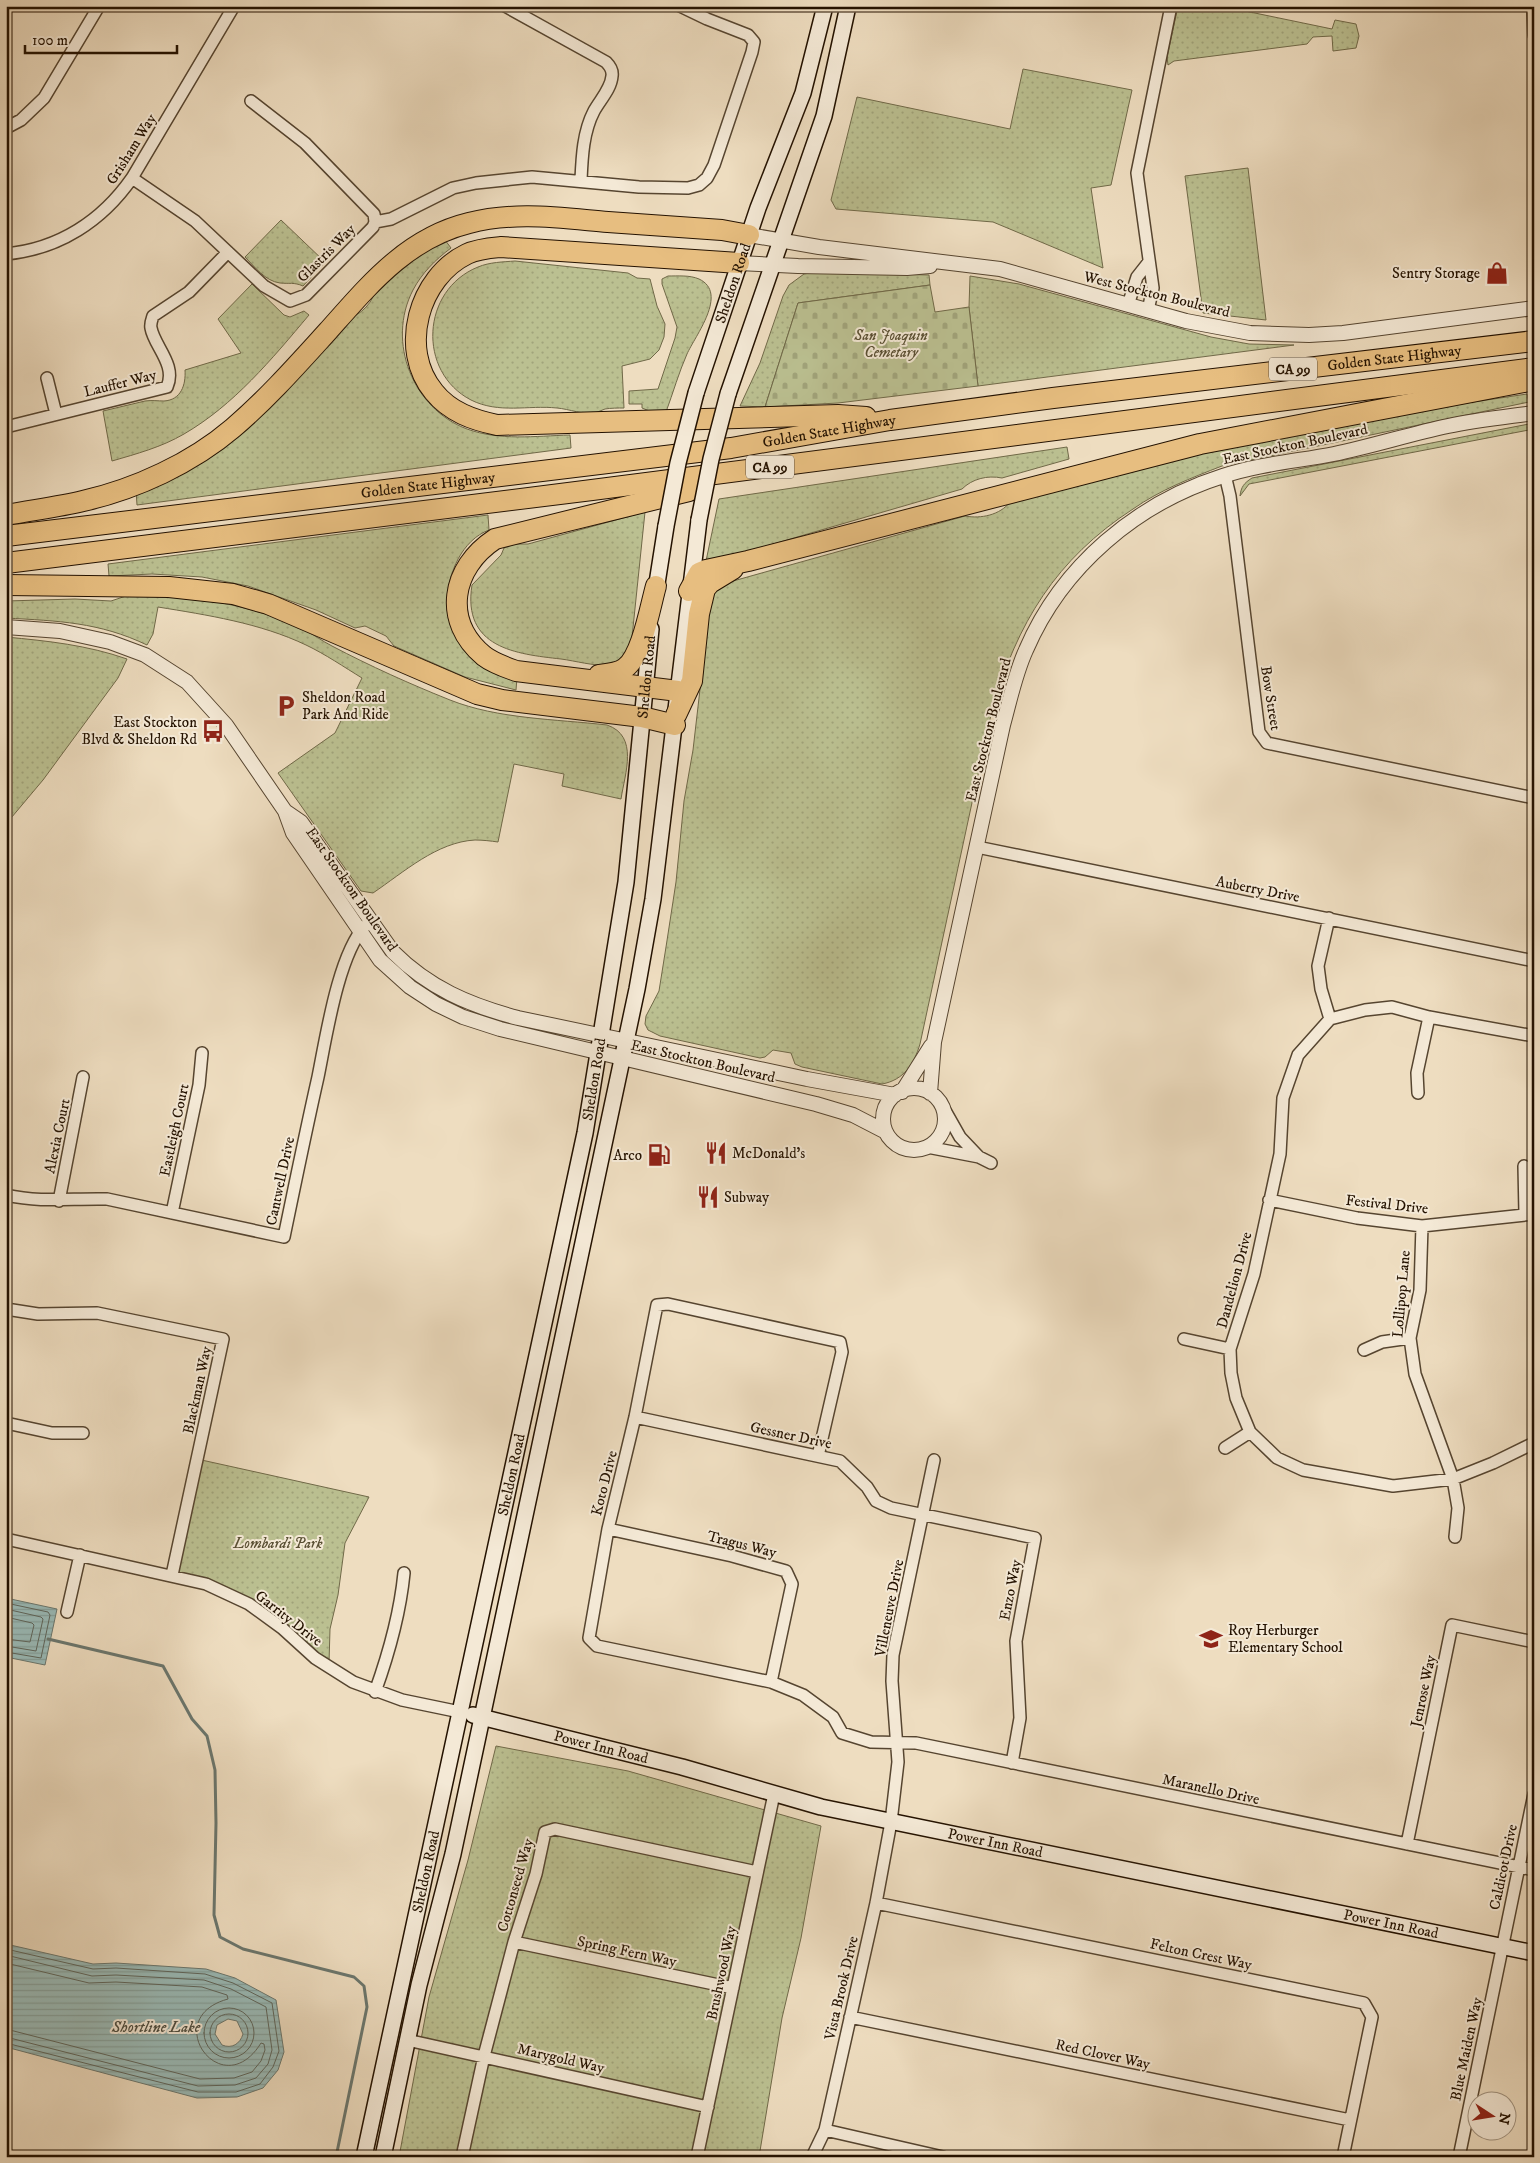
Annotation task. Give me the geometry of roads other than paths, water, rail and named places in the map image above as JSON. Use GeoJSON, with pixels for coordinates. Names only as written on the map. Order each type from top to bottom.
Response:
{"type":"FeatureCollection","features":[{"type":"Feature","properties":{"kind":"highway"},"geometry":{"type":"LineString","coordinates":[[6,515],[84,501],[115,491],[144,481],[207,447],[232,429],[261,403],[368,286],[393,262],[415,246],[442,232],[468,223],[531,216],[722,230],[749,235]]}},
{"type":"Feature","properties":{"kind":"highway"},"geometry":{"type":"LineString","coordinates":[[739,263],[501,247],[469,253],[444,270],[433,283],[425,297],[416,328],[416,346],[419,362],[433,391],[446,404],[460,414],[479,422],[497,425],[838,414],[890,420]]}},
{"type":"Feature","properties":{"kind":"highway","name":"Golden State Highway"},"geometry":{"type":"LineString","coordinates":[[6,536],[730,448],[890,420],[1053,398],[1534,341]]}},
{"type":"Feature","properties":{"kind":"highway","name":"Golden State Highway"},"geometry":{"type":"LineString","coordinates":[[6,563],[795,464],[1534,368]]}},
{"type":"Feature","properties":{"kind":"highway"},"geometry":{"type":"LineString","coordinates":[[689,590],[699,573],[706,570],[748,561],[1200,444],[1534,380]]}},
{"type":"Feature","properties":{"kind":"highway"},"geometry":{"type":"LineString","coordinates":[[678,691],[645,685],[516,671],[485,657],[463,632],[456,602],[459,586],[472,559],[483,547],[495,539],[795,464]]}},
{"type":"Feature","properties":{"kind":"highway"},"geometry":{"type":"LineString","coordinates":[[6,585],[169,587],[233,594],[268,604],[463,690],[482,696],[642,718],[675,720],[692,681],[699,614],[705,590],[710,583],[748,561]]}},
{"type":"Feature","properties":{"kind":"highway"},"geometry":{"type":"LineString","coordinates":[[580,678],[623,670],[633,662],[656,586]]}},
{"type":"Feature","properties":{"kind":"main road","name":"Sheldon Road"},"geometry":{"type":"LineString","coordinates":[[364,2157],[571,1199],[599,1054],[626,882],[656,586],[678,463],[696,393],[739,263],[803,93],[825,6]]}},
{"type":"Feature","properties":{"kind":"main road"},"geometry":{"type":"LineString","coordinates":[[837,57],[835,30],[840,6]]}},
{"type":"Feature","properties":{"kind":"main road","name":"Sheldon Road"},"geometry":{"type":"LineString","coordinates":[[382,2157],[419,1985],[453,1854],[627,1040],[653,899],[698,520],[728,394],[824,116],[848,6]]}},
{"type":"Feature","properties":{"kind":"main road","name":"Power Inn Road"},"geometry":{"type":"LineString","coordinates":[[460,1712],[682,1767],[820,1807],[1503,1946],[1534,1954]]}},
{"type":"Feature","properties":{"kind":"street"},"geometry":{"type":"LineString","coordinates":[[6,128],[27,115],[44,98],[99,6]]}},
{"type":"Feature","properties":{"kind":"street","name":"Grisham Way"},"geometry":{"type":"LineString","coordinates":[[6,254],[46,246],[79,231],[98,218],[114,202],[132,178],[234,6]]}},
{"type":"Feature","properties":{"kind":"street"},"geometry":{"type":"LineString","coordinates":[[505,6],[606,62],[611,68],[610,84],[594,112],[587,130],[580,180]]}},
{"type":"Feature","properties":{"kind":"street"},"geometry":{"type":"LineString","coordinates":[[376,222],[391,219],[452,188],[476,183],[532,177],[639,187],[688,188],[699,185],[707,178],[714,165],[733,114],[754,42],[748,35],[706,19],[680,6]]}},
{"type":"Feature","properties":{"kind":"street"},"geometry":{"type":"LineString","coordinates":[[1148,310],[1153,288],[1148,263],[1137,173],[1171,6]]}},
{"type":"Feature","properties":{"kind":"street"},"geometry":{"type":"LineString","coordinates":[[1533,13],[1534,33]]}},
{"type":"Feature","properties":{"kind":"street","name":"Glastris Way"},"geometry":{"type":"LineString","coordinates":[[132,178],[191,218],[264,286],[290,301],[306,295],[373,227],[376,222],[374,214],[305,143],[251,101]]}},
{"type":"Feature","properties":{"kind":"street","name":"West Stockton Boulevard"},"geometry":{"type":"LineString","coordinates":[[749,235],[781,241],[1000,269],[1186,321],[1250,333],[1308,335],[1343,333],[1534,308]]}},
{"type":"Feature","properties":{"kind":"street","name":"Lauffer Way"},"geometry":{"type":"LineString","coordinates":[[6,426],[167,387],[170,380],[163,352],[150,327],[153,316],[189,292],[228,252]]}},
{"type":"Feature","properties":{"kind":"street","name":"West Stockton Boulevard"},"geometry":{"type":"LineString","coordinates":[[739,263],[907,268],[953,264]]}},
{"type":"Feature","properties":{"kind":"street"},"geometry":{"type":"LineString","coordinates":[[1128,305],[1137,277],[1148,263]]}},
{"type":"Feature","properties":{"kind":"street"},"geometry":{"type":"LineString","coordinates":[[47,378],[56,414]]}},
{"type":"Feature","properties":{"kind":"street","name":"East Stockton Boulevard"},"geometry":{"type":"LineString","coordinates":[[930,1092],[934,1042],[1014,682],[1026,650],[1043,616],[1064,585],[1086,560],[1130,522],[1180,492],[1225,475],[1336,453],[1448,426],[1534,413]]}},
{"type":"Feature","properties":{"kind":"street","name":"Bow Street"},"geometry":{"type":"LineString","coordinates":[[1225,475],[1230,496],[1259,732],[1263,740],[1267,743],[1534,798]]}},
{"type":"Feature","properties":{"kind":"street","name":"East Stockton Boulevard"},"geometry":{"type":"LineString","coordinates":[[6,627],[60,631],[94,637],[134,650],[166,666],[187,682],[226,725],[285,811],[293,833],[380,960],[410,987],[436,1004],[463,1017],[500,1029],[599,1054],[779,1095],[853,1115],[884,1131]]}},
{"type":"Feature","properties":{"kind":"street","name":"East Stockton Boulevard"},"geometry":{"type":"LineString","coordinates":[[285,811],[301,822],[382,939],[408,968],[452,996],[474,1005],[518,1018],[602,1034],[807,1080],[898,1094],[919,1068],[934,1042]]}},
{"type":"Feature","properties":{"kind":"street","name":"Auberry Drive"},"geometry":{"type":"LineString","coordinates":[[977,847],[1534,961]]}},
{"type":"Feature","properties":{"kind":"street"},"geometry":{"type":"LineString","coordinates":[[1328,918],[1318,966],[1320,989],[1330,1020],[1365,1010],[1392,1007],[1429,1017],[1534,1036]]}},
{"type":"Feature","properties":{"kind":"street","name":"Cantwell Drive"},"geometry":{"type":"LineString","coordinates":[[6,1195],[26,1199],[59,1201],[83,1198],[107,1200],[284,1237],[334,1002],[342,975],[360,932],[370,921]]}},
{"type":"Feature","properties":{"kind":"street"},"geometry":{"type":"LineString","coordinates":[[1418,1093],[1417,1073],[1429,1017]]}},
{"type":"Feature","properties":{"kind":"street","name":"Dandelion Drive"},"geometry":{"type":"LineString","coordinates":[[1330,1020],[1298,1055],[1283,1098],[1280,1154],[1254,1274],[1230,1349],[1231,1373],[1236,1398],[1250,1432],[1277,1458],[1303,1470],[1393,1486],[1452,1479],[1493,1463],[1534,1443]]}},
{"type":"Feature","properties":{"kind":"street","name":"Eastleigh Court"},"geometry":{"type":"LineString","coordinates":[[172,1213],[199,1085],[202,1053]]}},
{"type":"Feature","properties":{"kind":"street"},"geometry":{"type":"LineString","coordinates":[[699,1076],[726,1074],[794,1089],[804,1087],[807,1080]]}},
{"type":"Feature","properties":{"kind":"street","name":"Alexia Court"},"geometry":{"type":"LineString","coordinates":[[59,1201],[83,1078]]}},
{"type":"Feature","properties":{"kind":"street"},"geometry":{"type":"LineString","coordinates":[[943,1107],[944,1126],[941,1135],[927,1147],[917,1150],[907,1149],[894,1142],[884,1131],[883,1115],[886,1107],[898,1094],[911,1089],[930,1092],[938,1099],[943,1107],[960,1137],[979,1157]]}},
{"type":"Feature","properties":{"kind":"street"},"geometry":{"type":"LineString","coordinates":[[927,1147],[979,1157],[991,1163]]}},
{"type":"Feature","properties":{"kind":"street"},"geometry":{"type":"LineString","coordinates":[[1524,1166],[1530,1214]]}},
{"type":"Feature","properties":{"kind":"street","name":"Festival Drive"},"geometry":{"type":"LineString","coordinates":[[1269,1200],[1357,1218],[1422,1226],[1530,1214]]}},
{"type":"Feature","properties":{"kind":"street","name":"Lollipop Lane"},"geometry":{"type":"LineString","coordinates":[[1422,1226],[1420,1290],[1410,1338],[1416,1374],[1452,1479],[1458,1508],[1456,1537]]}},
{"type":"Feature","properties":{"kind":"street","name":"Koto Drive"},"geometry":{"type":"LineString","coordinates":[[818,1456],[842,1352],[840,1342],[668,1304],[657,1305],[635,1417],[608,1530],[589,1638],[597,1646],[771,1682],[803,1695],[833,1717],[842,1733],[871,1742],[898,1743]]}},
{"type":"Feature","properties":{"kind":"street","name":"Blackman Way"},"geometry":{"type":"LineString","coordinates":[[6,1309],[38,1314],[96,1313],[223,1339],[172,1575]]}},
{"type":"Feature","properties":{"kind":"street"},"geometry":{"type":"LineString","coordinates":[[1364,1350],[1382,1342],[1410,1338]]}},
{"type":"Feature","properties":{"kind":"street"},"geometry":{"type":"LineString","coordinates":[[1184,1339],[1230,1349]]}},
{"type":"Feature","properties":{"kind":"street","name":"Gessner Drive"},"geometry":{"type":"LineString","coordinates":[[635,1417],[840,1461],[867,1488],[876,1501],[891,1508],[922,1515]]}},
{"type":"Feature","properties":{"kind":"street"},"geometry":{"type":"LineString","coordinates":[[6,1423],[52,1433],[83,1433]]}},
{"type":"Feature","properties":{"kind":"street"},"geometry":{"type":"LineString","coordinates":[[1225,1448],[1250,1432]]}},
{"type":"Feature","properties":{"kind":"street","name":"Villeneuve Drive"},"geometry":{"type":"LineString","coordinates":[[891,1822],[898,1762],[892,1681],[893,1655],[934,1460]]}},
{"type":"Feature","properties":{"kind":"street","name":"Enzo Way"},"geometry":{"type":"LineString","coordinates":[[922,1515],[1035,1538],[1016,1641],[1020,1718],[1012,1763]]}},
{"type":"Feature","properties":{"kind":"street","name":"Tragus Way"},"geometry":{"type":"LineString","coordinates":[[608,1530],[732,1556],[786,1571],[792,1584],[771,1682]]}},
{"type":"Feature","properties":{"kind":"street","name":"Garrity Drive"},"geometry":{"type":"LineString","coordinates":[[6,1539],[206,1584],[250,1604],[270,1618],[315,1658],[332,1670],[375,1692],[402,1700],[460,1712]]}},
{"type":"Feature","properties":{"kind":"street"},"geometry":{"type":"LineString","coordinates":[[67,1612],[80,1555]]}},
{"type":"Feature","properties":{"kind":"street"},"geometry":{"type":"LineString","coordinates":[[375,1692],[391,1648],[402,1594],[404,1573]]}},
{"type":"Feature","properties":{"kind":"street","name":"Jenrose Way"},"geometry":{"type":"LineString","coordinates":[[1407,1844],[1452,1625],[1534,1642]]}},
{"type":"Feature","properties":{"kind":"street","name":"Maranello Drive"},"geometry":{"type":"LineString","coordinates":[[898,1743],[916,1743],[1534,1870]]}},
{"type":"Feature","properties":{"kind":"street","name":"Brushwood Way"},"geometry":{"type":"LineString","coordinates":[[697,2157],[774,1794]]}},
{"type":"Feature","properties":{"kind":"street","name":"Caldicot Drive"},"geometry":{"type":"LineString","coordinates":[[1503,1946],[1534,1794]]}},
{"type":"Feature","properties":{"kind":"street","name":"Vista Brook Drive"},"geometry":{"type":"LineString","coordinates":[[812,2157],[825,2130],[876,1903],[891,1822]]}},
{"type":"Feature","properties":{"kind":"street","name":"Cottonseed Way"},"geometry":{"type":"LineString","coordinates":[[462,2157],[484,2056],[514,1942],[536,1874],[546,1832],[555,1829],[757,1872]]}},
{"type":"Feature","properties":{"kind":"street","name":"Felton Crest Way"},"geometry":{"type":"LineString","coordinates":[[876,1903],[1364,2003],[1372,2017],[1343,2157]]}},
{"type":"Feature","properties":{"kind":"street","name":"Spring Fern Way"},"geometry":{"type":"LineString","coordinates":[[514,1942],[733,1988]]}},
{"type":"Feature","properties":{"kind":"street","name":"Blue Maiden Way"},"geometry":{"type":"LineString","coordinates":[[1459,2157],[1503,1946]]}},
{"type":"Feature","properties":{"kind":"street","name":"Red Clover Way"},"geometry":{"type":"LineString","coordinates":[[850,2017],[1350,2120]]}},
{"type":"Feature","properties":{"kind":"street","name":"Marygold Way"},"geometry":{"type":"LineString","coordinates":[[407,2040],[708,2107]]}},
{"type":"Feature","properties":{"kind":"street"},"geometry":{"type":"LineString","coordinates":[[825,2130],[942,2157]]}},
{"type":"Feature","properties":{"kind":"water"},"geometry":{"type":"Polygon","coordinates":[[[6,1598],[57,1609],[45,1665],[6,1657],[6,1598]]]}},
{"type":"Feature","properties":{"kind":"water","name":"Shortline Lake"},"geometry":{"type":"Polygon","coordinates":[[[6,1944],[93,1964],[116,1963],[206,1969],[235,1978],[276,2000],[284,2052],[278,2070],[263,2088],[237,2097],[197,2098],[6,2047],[6,1944]],[[228,2019],[217,2025],[215,2034],[222,2045],[232,2046],[240,2040],[243,2034],[237,2021],[228,2019]]]}},
{"type":"Feature","properties":{"kind":"waterway"},"geometry":{"type":"LineString","coordinates":[[48,1639],[163,1666],[192,1719],[207,1736],[215,1770],[214,1915],[220,1937],[243,1949],[354,1977],[364,1986],[367,2007],[336,2157]]}},
{"type":"Feature","properties":{"kind":"place","name":"Sentry Storage"},"geometry":{"type":"Point","coordinates":[1497,273]}},
{"type":"Feature","properties":{"kind":"place","name":"Sheldon Road Park And Ride"},"geometry":{"type":"Point","coordinates":[286,706]}},
{"type":"Feature","properties":{"kind":"place","name":"East Stockton Blvd & Sheldon Rd"},"geometry":{"type":"Point","coordinates":[213,731]}},
{"type":"Feature","properties":{"kind":"place","name":"McDonald's"},"geometry":{"type":"Point","coordinates":[716,1153]}},
{"type":"Feature","properties":{"kind":"place","name":"Arco"},"geometry":{"type":"Point","coordinates":[659,1155]}},
{"type":"Feature","properties":{"kind":"place","name":"Subway"},"geometry":{"type":"Point","coordinates":[708,1197]}},
{"type":"Feature","properties":{"kind":"place","name":"Roy Herburger Elementary School"},"geometry":{"type":"Point","coordinates":[1211,1639]}},
{"type":"Feature","properties":{"kind":"park label","name":"San Joaquin Cemetary"},"geometry":{"type":"Point","coordinates":[891,344]}},
{"type":"Feature","properties":{"kind":"park label","name":"Lombardi Park"},"geometry":{"type":"Point","coordinates":[278,1543]}}]}
